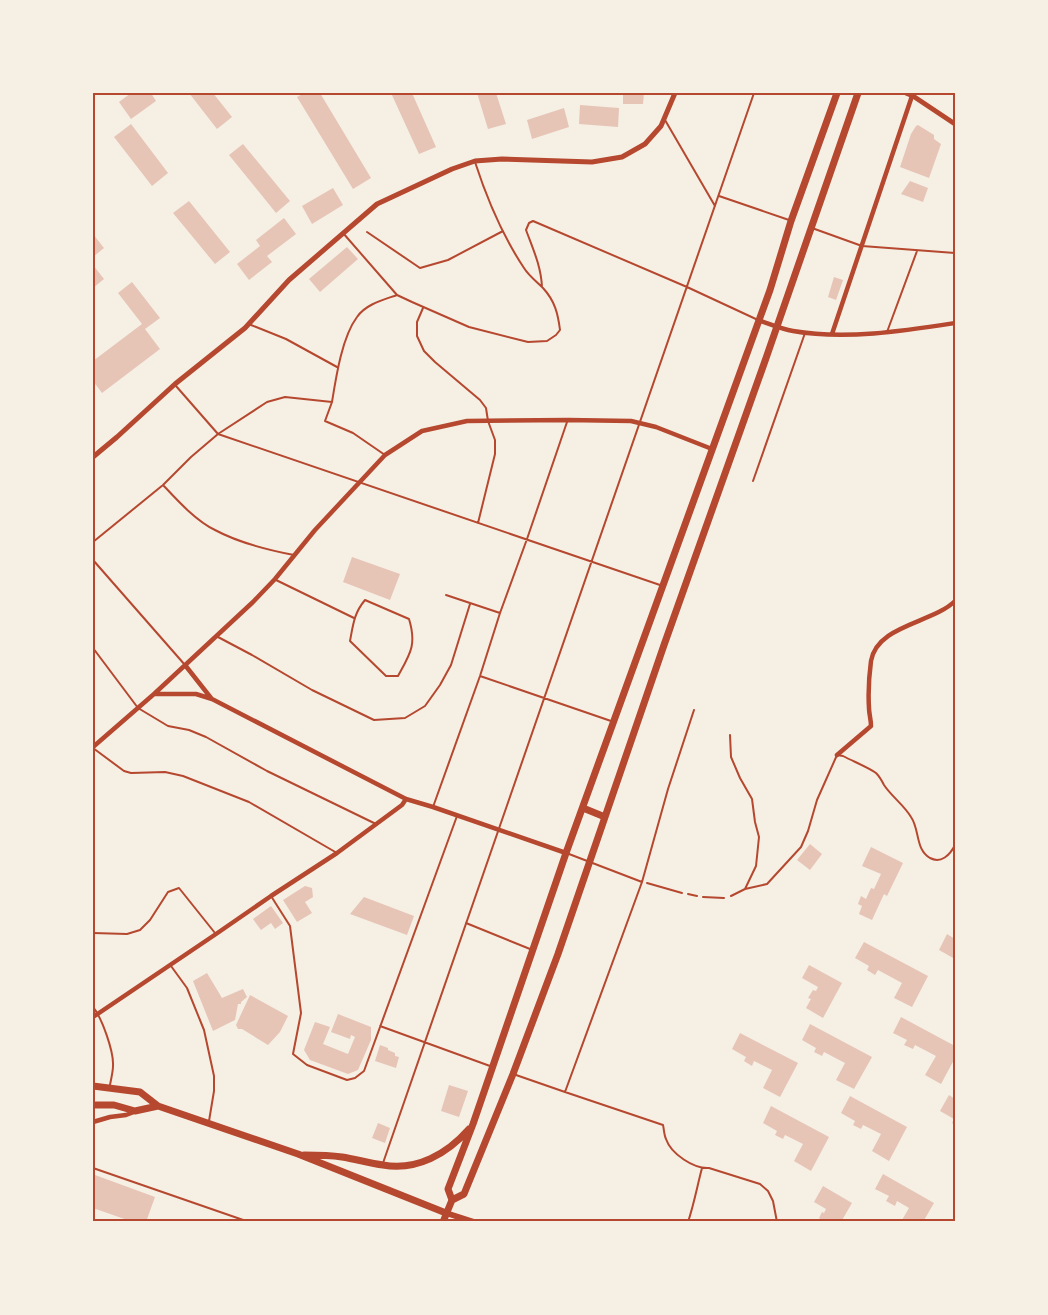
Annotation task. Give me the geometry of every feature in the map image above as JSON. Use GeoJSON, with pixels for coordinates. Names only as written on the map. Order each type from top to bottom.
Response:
{"type":"FeatureCollection","features":[{"type":"Feature","properties":{"kind":"main road"},"geometry":{"type":"LineString","coordinates":[[452,1200],[448,1190],[566,853],[770,290],[791,221],[837,93]]}},
{"type":"Feature","properties":{"kind":"main road"},"geometry":{"type":"LineString","coordinates":[[443,1222],[452,1200],[464,1194],[513,1074],[558,954],[858,93]]}},
{"type":"Feature","properties":{"kind":"main road"},"geometry":{"type":"LineString","coordinates":[[583,808],[605,817]]}},
{"type":"Feature","properties":{"kind":"main road"},"geometry":{"type":"LineString","coordinates":[[95,1085],[140,1092],[158,1106],[298,1154],[474,1222]]}},
{"type":"Feature","properties":{"kind":"main road"},"geometry":{"type":"LineString","coordinates":[[93,1105],[114,1105],[135,1111],[158,1106]]}},
{"type":"Feature","properties":{"kind":"main road"},"geometry":{"type":"LineString","coordinates":[[298,1154],[340,1156],[382,1165],[403,1166],[424,1161],[451,1146],[473,1124]]}},
{"type":"Feature","properties":{"kind":"street"},"geometry":{"type":"LineString","coordinates":[[93,457],[175,384],[249,324],[290,280],[377,204],[452,169],[475,161],[502,159],[592,162],[622,157],[645,144],[661,126],[675,93]]}},
{"type":"Feature","properties":{"kind":"street"},"geometry":{"type":"LineString","coordinates":[[906,93],[913,94],[955,124]]}},
{"type":"Feature","properties":{"kind":"street"},"geometry":{"type":"LineString","coordinates":[[832,334],[913,94]]}},
{"type":"Feature","properties":{"kind":"street"},"geometry":{"type":"LineString","coordinates":[[758,320],[791,331],[817,334],[887,332],[955,323]]}},
{"type":"Feature","properties":{"kind":"street"},"geometry":{"type":"LineString","coordinates":[[93,747],[253,602],[385,455],[422,431],[467,422],[488,421],[631,422],[656,427],[712,448]]}},
{"type":"Feature","properties":{"kind":"street"},"geometry":{"type":"LineString","coordinates":[[837,755],[871,726],[869,681],[872,658],[879,645],[894,632],[939,612],[955,601]]}},
{"type":"Feature","properties":{"kind":"street"},"geometry":{"type":"LineString","coordinates":[[185,665],[212,699]]}},
{"type":"Feature","properties":{"kind":"street"},"geometry":{"type":"LineString","coordinates":[[154,694],[196,694],[212,699],[406,799],[566,853]]}},
{"type":"Feature","properties":{"kind":"street"},"geometry":{"type":"LineString","coordinates":[[95,1015],[337,853],[402,805],[406,799]]}},
{"type":"Feature","properties":{"kind":"street"},"geometry":{"type":"LineString","coordinates":[[93,1122],[135,1111]]}},
{"type":"Feature","properties":{"kind":"lane"},"geometry":{"type":"LineString","coordinates":[[382,1165],[754,93]]}},
{"type":"Feature","properties":{"kind":"lane"},"geometry":{"type":"LineString","coordinates":[[664,118],[715,206]]}},
{"type":"Feature","properties":{"kind":"lane"},"geometry":{"type":"LineString","coordinates":[[343,233],[398,295],[469,327],[528,342],[547,341],[560,330],[557,311],[551,298],[532,279],[503,231],[485,193],[475,161]]}},
{"type":"Feature","properties":{"kind":"lane"},"geometry":{"type":"LineString","coordinates":[[719,196],[791,221]]}},
{"type":"Feature","properties":{"kind":"lane"},"geometry":{"type":"LineString","coordinates":[[542,287],[538,262],[526,230],[528,223],[533,221],[758,320]]}},
{"type":"Feature","properties":{"kind":"lane"},"geometry":{"type":"LineString","coordinates":[[812,228],[862,246],[955,253]]}},
{"type":"Feature","properties":{"kind":"lane"},"geometry":{"type":"LineString","coordinates":[[367,232],[420,268],[448,260],[503,231]]}},
{"type":"Feature","properties":{"kind":"lane"},"geometry":{"type":"LineString","coordinates":[[887,332],[917,251]]}},
{"type":"Feature","properties":{"kind":"lane"},"geometry":{"type":"LineString","coordinates":[[385,455],[353,433],[325,421],[332,402],[338,367],[348,333],[357,316],[373,303],[398,295]]}},
{"type":"Feature","properties":{"kind":"lane"},"geometry":{"type":"LineString","coordinates":[[424,307],[417,322],[417,336],[424,351],[480,400],[486,408],[495,440],[495,454],[478,523]]}},
{"type":"Feature","properties":{"kind":"lane"},"geometry":{"type":"LineString","coordinates":[[249,324],[286,339],[338,367]]}},
{"type":"Feature","properties":{"kind":"lane"},"geometry":{"type":"LineString","coordinates":[[753,481],[805,333]]}},
{"type":"Feature","properties":{"kind":"lane"},"geometry":{"type":"LineString","coordinates":[[175,384],[218,434],[663,586]]}},
{"type":"Feature","properties":{"kind":"lane"},"geometry":{"type":"LineString","coordinates":[[93,542],[163,485],[190,457],[218,434],[267,402],[285,397],[332,402]]}},
{"type":"Feature","properties":{"kind":"lane"},"geometry":{"type":"LineString","coordinates":[[433,807],[568,420]]}},
{"type":"Feature","properties":{"kind":"lane"},"geometry":{"type":"LineString","coordinates":[[163,485],[182,506],[213,530],[248,543],[294,555]]}},
{"type":"Feature","properties":{"kind":"lane"},"geometry":{"type":"LineString","coordinates":[[93,560],[185,665]]}},
{"type":"Feature","properties":{"kind":"lane"},"geometry":{"type":"LineString","coordinates":[[275,579],[354,618]]}},
{"type":"Feature","properties":{"kind":"lane"},"geometry":{"type":"LineString","coordinates":[[446,595],[500,613]]}},
{"type":"Feature","properties":{"kind":"lane"},"geometry":{"type":"LineString","coordinates":[[365,600],[409,619],[412,630],[412,651],[398,676],[386,675],[351,641],[354,618],[358,608],[365,600]]}},
{"type":"Feature","properties":{"kind":"lane"},"geometry":{"type":"LineString","coordinates":[[215,636],[312,690],[374,720],[405,718],[425,706],[440,685],[451,665],[470,604]]}},
{"type":"Feature","properties":{"kind":"lane"},"geometry":{"type":"LineString","coordinates":[[93,648],[138,708],[168,726],[189,730],[206,737],[267,771],[376,824]]}},
{"type":"Feature","properties":{"kind":"lane"},"geometry":{"type":"LineString","coordinates":[[480,675],[613,722]]}},
{"type":"Feature","properties":{"kind":"lane"},"geometry":{"type":"LineString","coordinates":[[565,1092],[642,882],[668,789],[694,710]]}},
{"type":"Feature","properties":{"kind":"lane"},"geometry":{"type":"LineString","coordinates":[[730,735],[731,757],[752,799],[759,837],[756,866],[745,889]]}},
{"type":"Feature","properties":{"kind":"lane"},"geometry":{"type":"LineString","coordinates":[[93,747],[124,771],[131,773],[165,772],[183,776],[249,802],[337,853]]}},
{"type":"Feature","properties":{"kind":"lane"},"geometry":{"type":"LineString","coordinates":[[731,896],[745,889],[767,884],[801,847],[817,800],[837,755],[877,773],[889,792],[912,817],[920,846],[931,859],[941,860],[952,852],[955,845]]}},
{"type":"Feature","properties":{"kind":"lane"},"geometry":{"type":"LineString","coordinates":[[271,896],[290,926],[301,1013],[293,1054],[307,1065],[347,1080],[355,1078],[364,1071],[457,816]]}},
{"type":"Feature","properties":{"kind":"lane"},"geometry":{"type":"LineString","coordinates":[[566,853],[642,882]]}},
{"type":"Feature","properties":{"kind":"lane"},"geometry":{"type":"LineString","coordinates":[[93,933],[127,934],[141,930],[168,892],[179,888],[216,934]]}},
{"type":"Feature","properties":{"kind":"lane"},"geometry":{"type":"LineString","coordinates":[[688,894],[697,896]]}},
{"type":"Feature","properties":{"kind":"lane"},"geometry":{"type":"LineString","coordinates":[[466,923],[533,950]]}},
{"type":"Feature","properties":{"kind":"lane"},"geometry":{"type":"LineString","coordinates":[[170,964],[187,988],[204,1030],[214,1076],[209,1124]]}},
{"type":"Feature","properties":{"kind":"lane"},"geometry":{"type":"LineString","coordinates":[[93,1007],[108,1040],[114,1066],[109,1088]]}},
{"type":"Feature","properties":{"kind":"lane"},"geometry":{"type":"LineString","coordinates":[[380,1026],[492,1067]]}},
{"type":"Feature","properties":{"kind":"lane"},"geometry":{"type":"LineString","coordinates":[[513,1074],[663,1125],[666,1141],[680,1157],[702,1168],[709,1168],[760,1184],[768,1191],[773,1201],[777,1222]]}},
{"type":"Feature","properties":{"kind":"lane"},"geometry":{"type":"LineString","coordinates":[[93,1167],[249,1222]]}},
{"type":"Feature","properties":{"kind":"lane"},"geometry":{"type":"LineString","coordinates":[[688,1222],[696,1199],[702,1168]]}},
{"type":"Feature","properties":{"kind":"path"},"geometry":{"type":"LineString","coordinates":[[642,882],[688,894]]}},
{"type":"Feature","properties":{"kind":"path"},"geometry":{"type":"LineString","coordinates":[[697,896],[722,898],[731,896]]}},
{"type":"Feature","properties":{"kind":"building"},"geometry":{"type":"Polygon","coordinates":[[[131,93],[151,93],[156,101],[131,119],[119,102],[131,93]]]}},
{"type":"Feature","properties":{"kind":"building"},"geometry":{"type":"Polygon","coordinates":[[[189,93],[213,93],[232,117],[217,129],[189,93]]]}},
{"type":"Feature","properties":{"kind":"building"},"geometry":{"type":"Polygon","coordinates":[[[304,93],[320,93],[371,178],[353,189],[297,97],[304,93]]]}},
{"type":"Feature","properties":{"kind":"building"},"geometry":{"type":"Polygon","coordinates":[[[391,93],[412,93],[436,147],[419,154],[391,93]]]}},
{"type":"Feature","properties":{"kind":"building"},"geometry":{"type":"Polygon","coordinates":[[[477,93],[496,93],[506,124],[488,129],[477,93]]]}},
{"type":"Feature","properties":{"kind":"building"},"geometry":{"type":"Polygon","coordinates":[[[623,93],[644,93],[643,104],[623,104],[623,93]]]}},
{"type":"Feature","properties":{"kind":"building"},"geometry":{"type":"Polygon","coordinates":[[[580,105],[619,108],[618,127],[579,124],[580,105]]]}},
{"type":"Feature","properties":{"kind":"building"},"geometry":{"type":"Polygon","coordinates":[[[564,108],[569,127],[532,139],[527,120],[564,108]]]}},
{"type":"Feature","properties":{"kind":"building"},"geometry":{"type":"Polygon","coordinates":[[[131,124],[168,173],[152,186],[114,137],[131,124]]]}},
{"type":"Feature","properties":{"kind":"building"},"geometry":{"type":"Polygon","coordinates":[[[918,125],[934,135],[934,139],[941,144],[929,178],[900,167],[911,134],[918,125]]]}},
{"type":"Feature","properties":{"kind":"building"},"geometry":{"type":"Polygon","coordinates":[[[243,144],[290,201],[276,213],[229,155],[243,144]]]}},
{"type":"Feature","properties":{"kind":"building"},"geometry":{"type":"Polygon","coordinates":[[[910,181],[928,188],[923,202],[901,194],[910,181]]]}},
{"type":"Feature","properties":{"kind":"building"},"geometry":{"type":"Polygon","coordinates":[[[333,188],[343,205],[312,224],[302,206],[333,188]]]}},
{"type":"Feature","properties":{"kind":"building"},"geometry":{"type":"Polygon","coordinates":[[[189,201],[230,252],[215,264],[173,213],[189,201]]]}},
{"type":"Feature","properties":{"kind":"building"},"geometry":{"type":"Polygon","coordinates":[[[284,218],[296,234],[267,256],[272,262],[249,280],[237,264],[260,246],[256,240],[284,218]]]}},
{"type":"Feature","properties":{"kind":"building"},"geometry":{"type":"Polygon","coordinates":[[[93,234],[104,248],[93,257],[93,234]]]}},
{"type":"Feature","properties":{"kind":"building"},"geometry":{"type":"Polygon","coordinates":[[[347,247],[358,259],[320,292],[309,279],[347,247]]]}},
{"type":"Feature","properties":{"kind":"building"},"geometry":{"type":"Polygon","coordinates":[[[93,265],[104,279],[93,288],[93,265]]]}},
{"type":"Feature","properties":{"kind":"building"},"geometry":{"type":"Polygon","coordinates":[[[834,277],[843,280],[836,300],[828,297],[834,277]]]}},
{"type":"Feature","properties":{"kind":"building"},"geometry":{"type":"Polygon","coordinates":[[[132,282],[160,318],[145,329],[160,349],[102,393],[93,381],[93,361],[142,324],[118,293],[132,282]]]}},
{"type":"Feature","properties":{"kind":"building"},"geometry":{"type":"Polygon","coordinates":[[[352,557],[400,574],[390,600],[343,582],[352,557]]]}},
{"type":"Feature","properties":{"kind":"building"},"geometry":{"type":"Polygon","coordinates":[[[810,844],[822,854],[810,870],[797,860],[810,844]]]}},
{"type":"Feature","properties":{"kind":"building"},"geometry":{"type":"Polygon","coordinates":[[[871,847],[903,863],[887,896],[884,894],[872,920],[859,914],[862,906],[858,904],[861,896],[866,899],[871,888],[874,889],[881,874],[862,866],[871,847]]]}},
{"type":"Feature","properties":{"kind":"building"},"geometry":{"type":"Polygon","coordinates":[[[305,886],[312,888],[313,897],[305,902],[312,913],[297,922],[283,900],[305,886]]]}},
{"type":"Feature","properties":{"kind":"building"},"geometry":{"type":"Polygon","coordinates":[[[364,897],[414,916],[407,935],[350,914],[364,897]]]}},
{"type":"Feature","properties":{"kind":"building"},"geometry":{"type":"Polygon","coordinates":[[[271,906],[283,923],[275,929],[271,923],[261,930],[253,919],[271,906]]]}},
{"type":"Feature","properties":{"kind":"building"},"geometry":{"type":"Polygon","coordinates":[[[947,934],[955,939],[955,959],[939,950],[947,934]]]}},
{"type":"Feature","properties":{"kind":"building"},"geometry":{"type":"Polygon","coordinates":[[[864,942],[928,976],[912,1007],[894,998],[902,983],[878,970],[875,975],[867,970],[869,966],[855,958],[864,942]]]}},
{"type":"Feature","properties":{"kind":"building"},"geometry":{"type":"Polygon","coordinates":[[[809,965],[842,983],[823,1018],[806,1008],[811,999],[808,998],[818,987],[802,978],[809,965]]]}},
{"type":"Feature","properties":{"kind":"building"},"geometry":{"type":"Polygon","coordinates":[[[207,973],[222,998],[243,989],[247,997],[241,1004],[238,1004],[235,1020],[213,1031],[193,981],[207,973]]]}},
{"type":"Feature","properties":{"kind":"building"},"geometry":{"type":"Polygon","coordinates":[[[250,995],[288,1016],[280,1032],[268,1045],[242,1029],[238,1029],[236,1025],[250,995]]]}},
{"type":"Feature","properties":{"kind":"building"},"geometry":{"type":"Polygon","coordinates":[[[338,1014],[371,1027],[371,1040],[358,1070],[348,1074],[310,1060],[304,1050],[315,1022],[330,1027],[323,1044],[348,1054],[355,1037],[351,1035],[350,1039],[331,1032],[338,1014]]]}},
{"type":"Feature","properties":{"kind":"building"},"geometry":{"type":"Polygon","coordinates":[[[901,1017],[955,1046],[955,1058],[941,1084],[925,1075],[936,1056],[915,1045],[913,1049],[904,1045],[907,1040],[893,1033],[901,1017]]]}},
{"type":"Feature","properties":{"kind":"building"},"geometry":{"type":"Polygon","coordinates":[[[810,1024],[872,1057],[854,1089],[836,1080],[845,1063],[824,1052],[822,1056],[814,1052],[816,1048],[802,1040],[810,1024]]]}},
{"type":"Feature","properties":{"kind":"building"},"geometry":{"type":"Polygon","coordinates":[[[740,1033],[798,1063],[780,1097],[763,1088],[772,1070],[754,1061],[752,1066],[744,1061],[746,1057],[732,1049],[740,1033]]]}},
{"type":"Feature","properties":{"kind":"building"},"geometry":{"type":"Polygon","coordinates":[[[380,1045],[399,1057],[396,1068],[375,1061],[380,1045]]]}},
{"type":"Feature","properties":{"kind":"building"},"geometry":{"type":"Polygon","coordinates":[[[449,1085],[468,1091],[459,1117],[441,1111],[449,1085]]]}},
{"type":"Feature","properties":{"kind":"building"},"geometry":{"type":"Polygon","coordinates":[[[949,1095],[955,1099],[955,1125],[952,1123],[954,1119],[940,1111],[949,1095]]]}},
{"type":"Feature","properties":{"kind":"building"},"geometry":{"type":"Polygon","coordinates":[[[850,1096],[907,1127],[889,1161],[872,1151],[881,1134],[863,1125],[861,1129],[853,1125],[855,1121],[841,1113],[850,1096]]]}},
{"type":"Feature","properties":{"kind":"building"},"geometry":{"type":"Polygon","coordinates":[[[771,1106],[829,1137],[811,1171],[794,1161],[803,1144],[785,1135],[783,1139],[775,1135],[777,1131],[763,1123],[771,1106]]]}},
{"type":"Feature","properties":{"kind":"building"},"geometry":{"type":"Polygon","coordinates":[[[378,1123],[390,1128],[385,1143],[372,1138],[378,1123]]]}},
{"type":"Feature","properties":{"kind":"building"},"geometry":{"type":"Polygon","coordinates":[[[883,1174],[934,1203],[923,1222],[902,1220],[909,1208],[897,1201],[895,1206],[886,1201],[889,1196],[875,1189],[883,1174]]]}},
{"type":"Feature","properties":{"kind":"building"},"geometry":{"type":"Polygon","coordinates":[[[95,1175],[155,1197],[146,1222],[133,1222],[93,1208],[95,1175]]]}},
{"type":"Feature","properties":{"kind":"building"},"geometry":{"type":"Polygon","coordinates":[[[823,1186],[852,1203],[841,1222],[818,1222],[822,1212],[824,1213],[826,1209],[814,1202],[823,1186]]]}}]}
